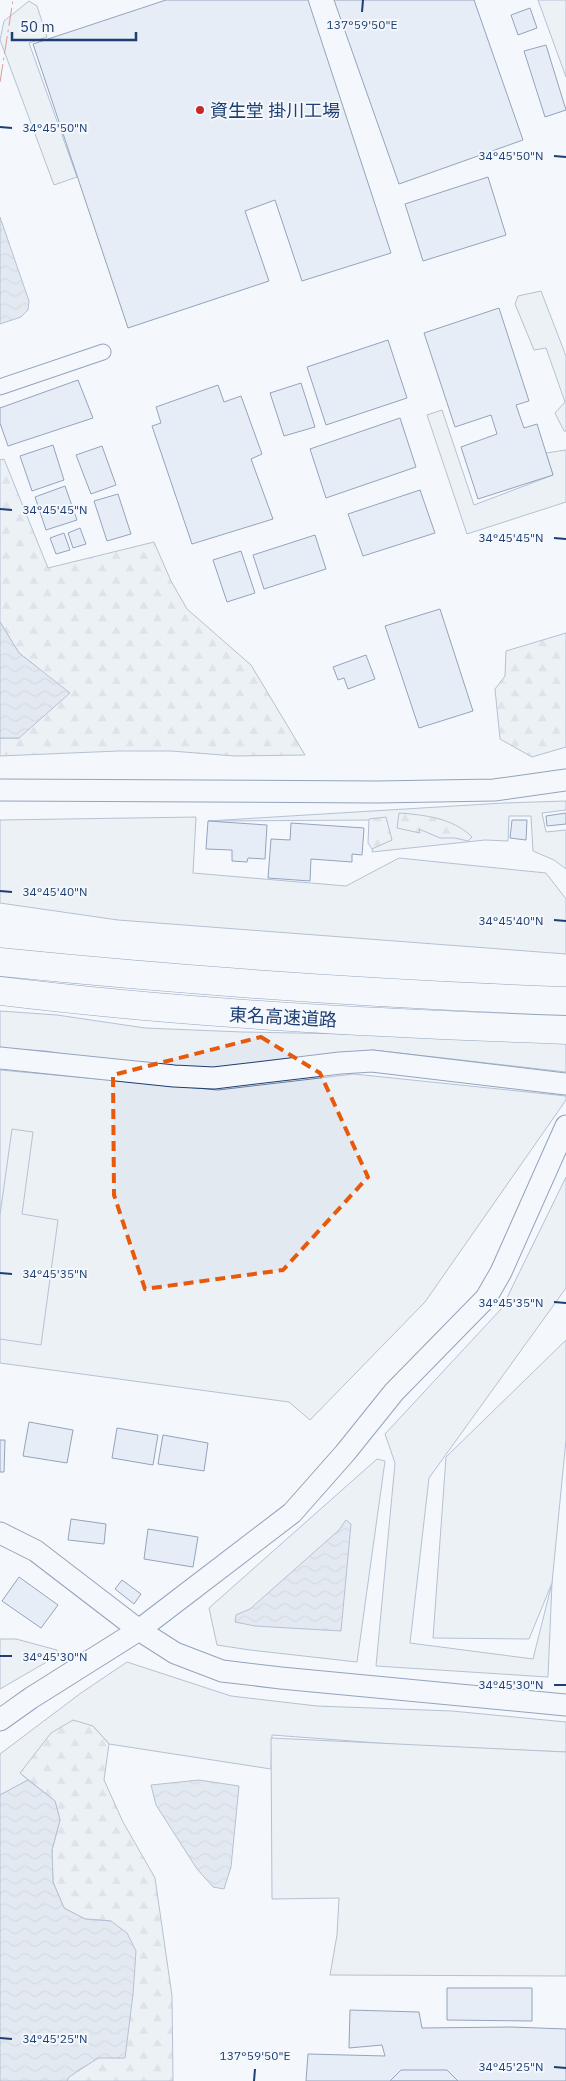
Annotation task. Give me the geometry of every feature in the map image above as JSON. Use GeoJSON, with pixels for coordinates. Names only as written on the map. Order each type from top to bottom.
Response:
{"type":"FeatureCollection","features":[{"type":"Feature","properties":{"kind":"highway","name":"東名高速道路"},"geometry":{"type":"LineString","coordinates":[[0,962],[272,987],[566,1001]]}},
{"type":"Feature","properties":{"kind":"highway","name":"東名高速道路"},"geometry":{"type":"LineString","coordinates":[[0,991],[208,1012],[412,1024],[566,1030]]}},
{"type":"Feature","properties":{"kind":"street"},"geometry":{"type":"LineString","coordinates":[[0,387],[103,352]]}},
{"type":"Feature","properties":{"kind":"street"},"geometry":{"type":"LineString","coordinates":[[0,790],[387,792],[494,790],[566,780]]}},
{"type":"Feature","properties":{"kind":"street"},"geometry":{"type":"LineString","coordinates":[[0,1058],[174,1076],[214,1078],[372,1061],[566,1084]]}},
{"type":"Feature","properties":{"kind":"street"},"geometry":{"type":"LineString","coordinates":[[0,1720],[31,1698],[139,1630],[292,1513],[345,1453],[394,1392],[486,1298],[501,1272],[566,1126]]}},
{"type":"Feature","properties":{"kind":"street"},"geometry":{"type":"LineString","coordinates":[[0,1533],[36,1551],[139,1630],[175,1652],[222,1671],[566,1705]]}},
{"type":"Feature","properties":{"kind":"highlighted area"},"geometry":{"type":"Polygon","coordinates":[[[261,1037],[320,1073],[368,1177],[283,1270],[145,1289],[114,1195],[113,1075],[261,1037]]]}},
{"type":"Feature","properties":{"kind":"green space"},"geometry":{"type":"Polygon","coordinates":[[[29,1],[37,6],[47,37],[29,43],[77,177],[54,185],[0,40],[4,21],[29,1]]]}},
{"type":"Feature","properties":{"kind":"green space"},"geometry":{"type":"Polygon","coordinates":[[[541,291],[566,356],[566,431],[564,431],[555,413],[565,402],[546,348],[534,350],[515,304],[518,296],[541,291]]]}},
{"type":"Feature","properties":{"kind":"green space"},"geometry":{"type":"Polygon","coordinates":[[[442,410],[474,505],[553,475],[546,453],[566,450],[566,502],[467,534],[427,415],[442,410]]]}},
{"type":"Feature","properties":{"kind":"green space"},"geometry":{"type":"Polygon","coordinates":[[[4,459],[48,568],[154,542],[171,581],[187,609],[251,665],[305,755],[235,756],[171,751],[118,751],[0,756],[0,738],[19,738],[37,667],[19,653],[0,622],[0,460],[4,459]]]}},
{"type":"Feature","properties":{"kind":"green space"},"geometry":{"type":"Polygon","coordinates":[[[566,633],[566,747],[532,757],[500,739],[495,689],[505,676],[506,651],[566,633]]]}},
{"type":"Feature","properties":{"kind":"green space"},"geometry":{"type":"Polygon","coordinates":[[[566,801],[566,810],[542,813],[546,832],[566,830],[566,869],[554,860],[533,851],[531,816],[509,816],[508,841],[485,840],[372,852],[377,820],[208,821],[504,803],[566,801]]]}},
{"type":"Feature","properties":{"kind":"green space"},"geometry":{"type":"Polygon","coordinates":[[[399,813],[429,816],[456,826],[472,837],[468,841],[455,838],[440,838],[419,829],[420,833],[397,828],[399,813]]]}},
{"type":"Feature","properties":{"kind":"green space"},"geometry":{"type":"Polygon","coordinates":[[[386,817],[392,840],[372,849],[368,843],[369,819],[386,817]]]}},
{"type":"Feature","properties":{"kind":"green space"},"geometry":{"type":"Polygon","coordinates":[[[0,1011],[57,1015],[145,1028],[242,1032],[566,1038],[566,1072],[373,1050],[214,1071],[145,1062],[92,1059],[46,1051],[0,1048],[0,1011]]]}},
{"type":"Feature","properties":{"kind":"green space"},"geometry":{"type":"Polygon","coordinates":[[[0,1070],[218,1090],[354,1074],[566,1096],[566,1100],[425,1302],[310,1420],[289,1402],[0,1363],[0,1070]]]}},
{"type":"Feature","properties":{"kind":"green space"},"geometry":{"type":"Polygon","coordinates":[[[566,1177],[566,1288],[429,1478],[410,1643],[533,1659],[552,1583],[548,1677],[376,1666],[395,1463],[385,1434],[502,1308],[566,1177]]]}},
{"type":"Feature","properties":{"kind":"green space"},"geometry":{"type":"Polygon","coordinates":[[[377,1459],[385,1461],[357,1662],[217,1645],[209,1608],[377,1459]]]}},
{"type":"Feature","properties":{"kind":"green space"},"geometry":{"type":"Polygon","coordinates":[[[0,1639],[16,1639],[57,1650],[57,1656],[0,1689],[0,1639]]]}},
{"type":"Feature","properties":{"kind":"green space"},"geometry":{"type":"Polygon","coordinates":[[[127,1662],[231,1696],[317,1706],[452,1711],[566,1722],[566,1752],[405,1745],[272,1735],[271,1769],[109,1744],[93,1726],[20,1773],[28,1780],[0,1795],[0,1754],[81,1693],[127,1662]]]}},
{"type":"Feature","properties":{"kind":"green space"},"geometry":{"type":"Polygon","coordinates":[[[73,1720],[93,1726],[109,1744],[104,1780],[123,1822],[155,1878],[172,1996],[173,2081],[67,2081],[68,2077],[98,2058],[111,1921],[85,1919],[64,1908],[53,1882],[52,1850],[60,1820],[55,1801],[20,1773],[51,1733],[73,1720]]]}},
{"type":"Feature","properties":{"kind":"shaded area"},"geometry":{"type":"Polygon","coordinates":[[[538,0],[566,0],[566,77],[538,0]]]}},
{"type":"Feature","properties":{"kind":"shaded area"},"geometry":{"type":"Polygon","coordinates":[[[196,817],[193,873],[346,886],[399,858],[546,873],[566,899],[566,954],[118,920],[0,903],[0,820],[196,817]]]}},
{"type":"Feature","properties":{"kind":"shaded area"},"geometry":{"type":"Polygon","coordinates":[[[12,1129],[33,1132],[22,1214],[58,1220],[41,1345],[0,1339],[0,1215],[12,1129]]]}},
{"type":"Feature","properties":{"kind":"shaded area"},"geometry":{"type":"Polygon","coordinates":[[[566,1340],[566,1440],[552,1583],[529,1639],[433,1638],[446,1457],[566,1340]]]}},
{"type":"Feature","properties":{"kind":"shaded area"},"geometry":{"type":"Polygon","coordinates":[[[271,1738],[566,1752],[566,1976],[330,1975],[337,1935],[339,1898],[272,1899],[271,1738]]]}},
{"type":"Feature","properties":{"kind":"water"},"geometry":{"type":"Polygon","coordinates":[[[0,217],[29,301],[28,310],[21,317],[0,324],[0,217]]]}},
{"type":"Feature","properties":{"kind":"water"},"geometry":{"type":"Polygon","coordinates":[[[0,622],[19,653],[70,693],[19,738],[0,738],[0,622]]]}},
{"type":"Feature","properties":{"kind":"water"},"geometry":{"type":"Polygon","coordinates":[[[346,1520],[351,1524],[341,1631],[255,1626],[235,1622],[236,1615],[250,1609],[339,1530],[346,1520]]]}},
{"type":"Feature","properties":{"kind":"water"},"geometry":{"type":"Polygon","coordinates":[[[28,1780],[55,1801],[60,1820],[52,1850],[53,1882],[64,1908],[85,1919],[111,1921],[127,1933],[136,1951],[125,2058],[98,2058],[69,2077],[67,2081],[0,2081],[0,1795],[28,1780]]]}},
{"type":"Feature","properties":{"kind":"water"},"geometry":{"type":"Polygon","coordinates":[[[199,1780],[239,1786],[231,1867],[224,1889],[213,1887],[197,1869],[156,1805],[151,1785],[199,1780]]]}},
{"type":"Feature","properties":{"kind":"building","name":"資生堂 掛川工場"},"geometry":{"type":"Polygon","coordinates":[[[166,0],[308,0],[391,253],[302,281],[275,200],[245,211],[269,281],[128,328],[33,44],[166,0]]]}},
{"type":"Feature","properties":{"kind":"building"},"geometry":{"type":"Polygon","coordinates":[[[334,0],[474,0],[523,140],[399,184],[334,0]]]}},
{"type":"Feature","properties":{"kind":"building"},"geometry":{"type":"Polygon","coordinates":[[[530,8],[537,28],[518,35],[511,15],[530,8]]]}},
{"type":"Feature","properties":{"kind":"building"},"geometry":{"type":"Polygon","coordinates":[[[546,45],[566,110],[545,117],[524,51],[546,45]]]}},
{"type":"Feature","properties":{"kind":"building"},"geometry":{"type":"Polygon","coordinates":[[[488,177],[506,235],[423,261],[405,204],[488,177]]]}},
{"type":"Feature","properties":{"kind":"building"},"geometry":{"type":"Polygon","coordinates":[[[499,308],[529,401],[516,405],[524,428],[537,424],[553,475],[478,499],[461,447],[497,434],[491,415],[455,427],[424,333],[499,308]]]}},
{"type":"Feature","properties":{"kind":"building"},"geometry":{"type":"Polygon","coordinates":[[[388,340],[407,398],[326,425],[307,367],[388,340]]]}},
{"type":"Feature","properties":{"kind":"building"},"geometry":{"type":"Polygon","coordinates":[[[78,380],[93,418],[8,446],[0,423],[0,408],[78,380]]]}},
{"type":"Feature","properties":{"kind":"building"},"geometry":{"type":"Polygon","coordinates":[[[301,383],[315,427],[284,436],[270,393],[301,383]]]}},
{"type":"Feature","properties":{"kind":"building"},"geometry":{"type":"Polygon","coordinates":[[[218,385],[224,402],[241,396],[262,454],[251,459],[273,519],[192,544],[152,426],[161,423],[156,407],[218,385]]]}},
{"type":"Feature","properties":{"kind":"building"},"geometry":{"type":"Polygon","coordinates":[[[400,418],[416,467],[326,498],[310,449],[400,418]]]}},
{"type":"Feature","properties":{"kind":"building"},"geometry":{"type":"Polygon","coordinates":[[[53,445],[64,480],[32,491],[20,456],[53,445]]]}},
{"type":"Feature","properties":{"kind":"building"},"geometry":{"type":"Polygon","coordinates":[[[102,446],[116,485],[91,494],[76,455],[102,446]]]}},
{"type":"Feature","properties":{"kind":"building"},"geometry":{"type":"Polygon","coordinates":[[[65,486],[77,520],[46,530],[35,497],[65,486]]]}},
{"type":"Feature","properties":{"kind":"building"},"geometry":{"type":"Polygon","coordinates":[[[420,490],[435,533],[363,556],[348,514],[420,490]]]}},
{"type":"Feature","properties":{"kind":"building"},"geometry":{"type":"Polygon","coordinates":[[[118,494],[131,534],[107,541],[94,501],[118,494]]]}},
{"type":"Feature","properties":{"kind":"building"},"geometry":{"type":"Polygon","coordinates":[[[80,528],[86,544],[73,548],[68,533],[80,528]]]}},
{"type":"Feature","properties":{"kind":"building"},"geometry":{"type":"Polygon","coordinates":[[[64,533],[70,550],[56,554],[50,538],[64,533]]]}},
{"type":"Feature","properties":{"kind":"building"},"geometry":{"type":"Polygon","coordinates":[[[315,535],[326,569],[264,589],[253,555],[315,535]]]}},
{"type":"Feature","properties":{"kind":"building"},"geometry":{"type":"Polygon","coordinates":[[[241,551],[255,593],[227,602],[213,560],[241,551]]]}},
{"type":"Feature","properties":{"kind":"building"},"geometry":{"type":"Polygon","coordinates":[[[440,609],[473,711],[419,728],[385,626],[440,609]]]}},
{"type":"Feature","properties":{"kind":"building"},"geometry":{"type":"Polygon","coordinates":[[[366,655],[375,679],[348,689],[344,678],[338,680],[333,667],[366,655]]]}},
{"type":"Feature","properties":{"kind":"building"},"geometry":{"type":"Polygon","coordinates":[[[566,813],[566,824],[547,826],[546,816],[566,813]]]}},
{"type":"Feature","properties":{"kind":"building"},"geometry":{"type":"Polygon","coordinates":[[[512,820],[527,820],[526,840],[510,838],[512,820]]]}},
{"type":"Feature","properties":{"kind":"building"},"geometry":{"type":"Polygon","coordinates":[[[208,821],[267,825],[265,859],[248,858],[247,862],[232,861],[232,850],[206,849],[208,821]]]}},
{"type":"Feature","properties":{"kind":"building"},"geometry":{"type":"Polygon","coordinates":[[[291,823],[364,828],[362,855],[352,854],[352,862],[311,859],[310,881],[268,878],[271,839],[290,840],[291,823]]]}},
{"type":"Feature","properties":{"kind":"building"},"geometry":{"type":"Polygon","coordinates":[[[29,1422],[73,1430],[67,1463],[23,1456],[29,1422]]]}},
{"type":"Feature","properties":{"kind":"building"},"geometry":{"type":"Polygon","coordinates":[[[117,1428],[158,1435],[153,1465],[112,1458],[117,1428]]]}},
{"type":"Feature","properties":{"kind":"building"},"geometry":{"type":"Polygon","coordinates":[[[163,1435],[208,1443],[204,1471],[158,1464],[163,1435]]]}},
{"type":"Feature","properties":{"kind":"building"},"geometry":{"type":"Polygon","coordinates":[[[0,1440],[5,1440],[4,1472],[0,1472],[0,1440]]]}},
{"type":"Feature","properties":{"kind":"building"},"geometry":{"type":"Polygon","coordinates":[[[71,1519],[106,1524],[104,1544],[68,1540],[71,1519]]]}},
{"type":"Feature","properties":{"kind":"building"},"geometry":{"type":"Polygon","coordinates":[[[148,1529],[198,1537],[193,1567],[144,1559],[148,1529]]]}},
{"type":"Feature","properties":{"kind":"building"},"geometry":{"type":"Polygon","coordinates":[[[19,1577],[58,1605],[41,1628],[2,1601],[19,1577]]]}},
{"type":"Feature","properties":{"kind":"building"},"geometry":{"type":"Polygon","coordinates":[[[122,1580],[141,1594],[134,1604],[115,1589],[122,1580]]]}},
{"type":"Feature","properties":{"kind":"building"},"geometry":{"type":"Polygon","coordinates":[[[447,1988],[532,1988],[532,2021],[447,2020],[447,1988]]]}},
{"type":"Feature","properties":{"kind":"building"},"geometry":{"type":"Polygon","coordinates":[[[350,2010],[419,2012],[422,2028],[511,2027],[566,2029],[566,2081],[306,2081],[308,2054],[385,2056],[382,2045],[349,2048],[350,2010]]]}},
{"type":"Feature","properties":{"kind":"building"},"geometry":{"type":"Polygon","coordinates":[[[401,2070],[447,2070],[458,2081],[390,2081],[401,2070]]]}},
{"type":"Feature","properties":{"kind":"power"},"geometry":{"type":"LineString","coordinates":[[0,82],[13,0]]}},
{"type":"Feature","properties":{"kind":"place","name":"資生堂 掛川工場"},"geometry":{"type":"Point","coordinates":[200,110]}}]}
